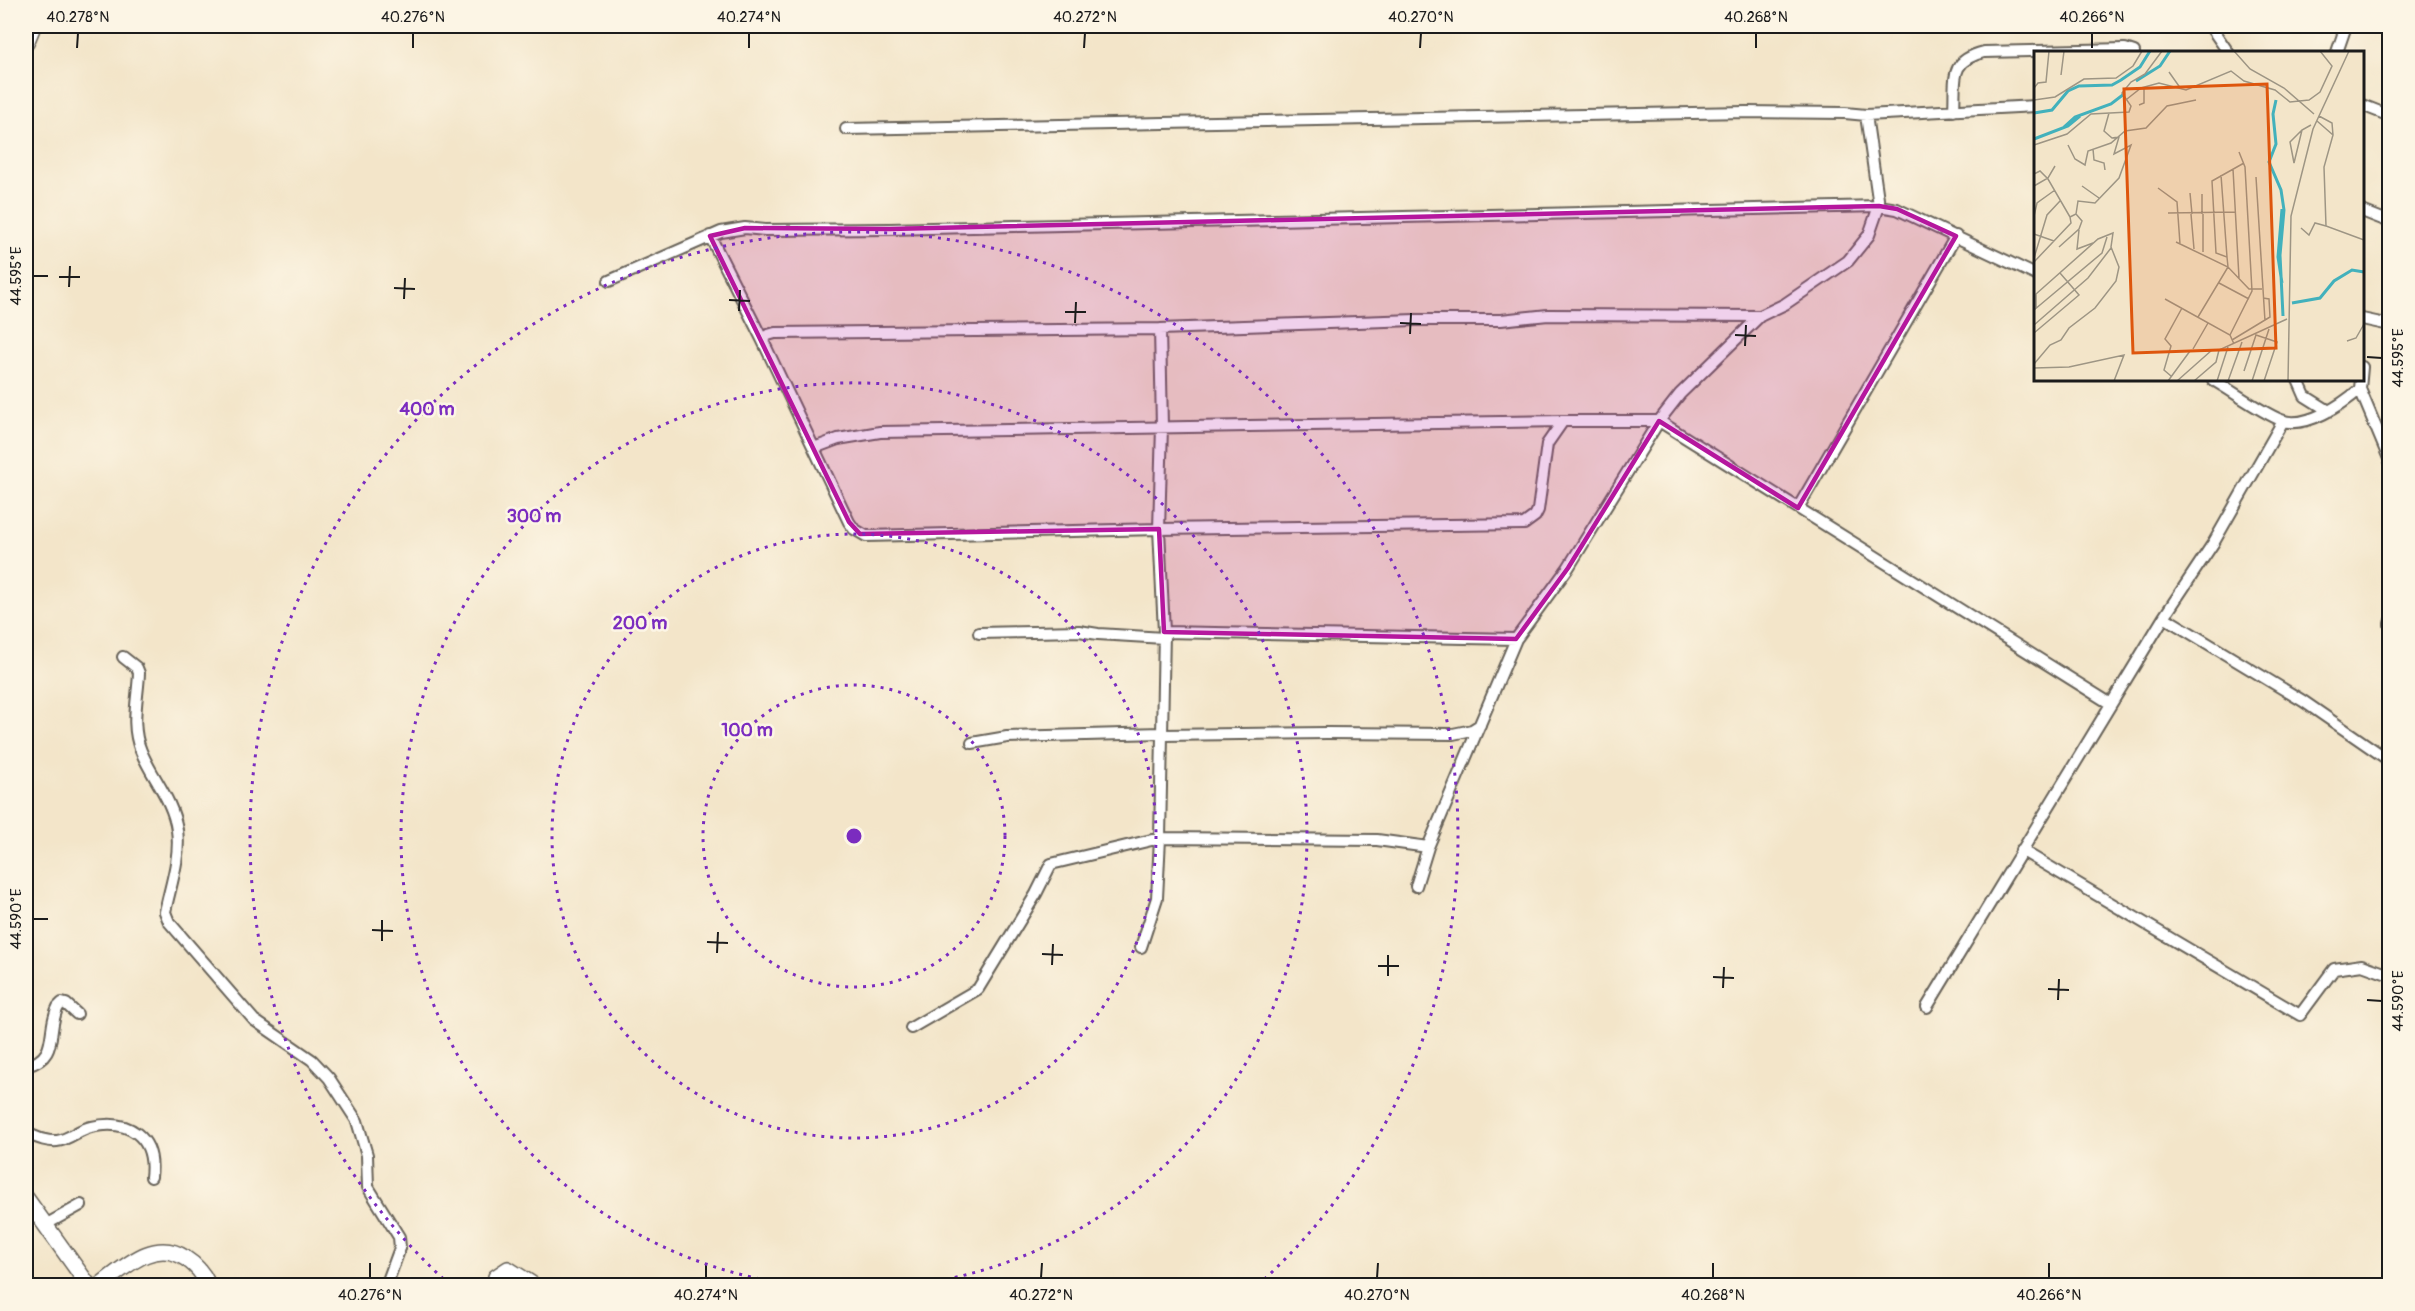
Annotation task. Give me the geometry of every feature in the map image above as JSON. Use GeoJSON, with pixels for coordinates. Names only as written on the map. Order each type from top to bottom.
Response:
{"type":"FeatureCollection","features":[{"type":"Feature","properties":{"kind":"street"},"geometry":{"type":"LineString","coordinates":[[26,44],[33,26]]}},
{"type":"Feature","properties":{"kind":"street"},"geometry":{"type":"LineString","coordinates":[[2210,26],[2227,51]]}},
{"type":"Feature","properties":{"kind":"street"},"geometry":{"type":"LineString","coordinates":[[2337,51],[2346,26]]}},
{"type":"Feature","properties":{"kind":"street"},"geometry":{"type":"LineString","coordinates":[[1954,111],[1957,69],[1961,61],[1968,56],[1984,52],[2126,49],[2131,51]]}},
{"type":"Feature","properties":{"kind":"street"},"geometry":{"type":"LineString","coordinates":[[846,129],[1746,112],[1866,115],[2034,106]]}},
{"type":"Feature","properties":{"kind":"street"},"geometry":{"type":"LineString","coordinates":[[2364,106],[2390,116]]}},
{"type":"Feature","properties":{"kind":"street"},"geometry":{"type":"LineString","coordinates":[[1416,886],[1428,847],[1516,639],[1568,568],[1659,421],[1680,394],[1760,316],[1785,304],[1848,261],[1869,235],[1879,206],[1866,115]]}},
{"type":"Feature","properties":{"kind":"street"},"geometry":{"type":"LineString","coordinates":[[609,281],[710,236],[745,228],[765,230],[902,229],[1879,206],[1897,208],[2034,274]]}},
{"type":"Feature","properties":{"kind":"street"},"geometry":{"type":"LineString","coordinates":[[2364,212],[2390,222]]}},
{"type":"Feature","properties":{"kind":"street"},"geometry":{"type":"LineString","coordinates":[[710,236],[849,522],[854,529],[866,536],[1524,524],[1535,516],[1538,510],[1547,444],[1563,421]]}},
{"type":"Feature","properties":{"kind":"street"},"geometry":{"type":"LineString","coordinates":[[1798,508],[1956,236]]}},
{"type":"Feature","properties":{"kind":"street"},"geometry":{"type":"LineString","coordinates":[[762,339],[776,333],[1160,329],[1415,320],[1501,320],[1548,315],[1760,316]]}},
{"type":"Feature","properties":{"kind":"street"},"geometry":{"type":"LineString","coordinates":[[2364,320],[2390,326]]}},
{"type":"Feature","properties":{"kind":"street"},"geometry":{"type":"LineString","coordinates":[[1141,947],[1157,898],[1160,838],[1164,635],[1159,529],[1162,427],[1160,329]]}},
{"type":"Feature","properties":{"kind":"street"},"geometry":{"type":"LineString","coordinates":[[2215,381],[2283,421],[2296,422],[2329,411],[2360,389]]}},
{"type":"Feature","properties":{"kind":"street"},"geometry":{"type":"LineString","coordinates":[[2298,381],[2305,396],[2329,411]]}},
{"type":"Feature","properties":{"kind":"street"},"geometry":{"type":"LineString","coordinates":[[2361,381],[2360,389],[2385,443],[2390,461]]}},
{"type":"Feature","properties":{"kind":"street"},"geometry":{"type":"LineString","coordinates":[[814,448],[838,439],[880,432],[1659,421],[2110,704]]}},
{"type":"Feature","properties":{"kind":"street"},"geometry":{"type":"LineString","coordinates":[[1926,1007],[2164,616],[2214,542],[2283,421]]}},
{"type":"Feature","properties":{"kind":"street"},"geometry":{"type":"LineString","coordinates":[[2164,616],[2304,701],[2390,761]]}},
{"type":"Feature","properties":{"kind":"street"},"geometry":{"type":"LineString","coordinates":[[979,633],[1079,631],[1098,634],[1516,639]]}},
{"type":"Feature","properties":{"kind":"street"},"geometry":{"type":"LineString","coordinates":[[123,657],[137,668],[139,673],[135,722],[140,750],[173,810],[178,832],[178,846],[165,912],[169,922],[254,1020],[312,1060],[329,1078],[357,1121],[367,1155],[368,1187],[399,1237],[400,1248],[386,1286]]}},
{"type":"Feature","properties":{"kind":"street"},"geometry":{"type":"LineString","coordinates":[[972,743],[1007,737],[1162,734],[1453,734],[1472,730],[1481,724]]}},
{"type":"Feature","properties":{"kind":"street"},"geometry":{"type":"LineString","coordinates":[[912,1029],[978,989],[1036,894],[1051,864],[1160,838],[1377,840],[1428,847]]}},
{"type":"Feature","properties":{"kind":"street"},"geometry":{"type":"LineString","coordinates":[[2021,850],[2300,1015],[2334,969],[2362,966],[2390,975]]}},
{"type":"Feature","properties":{"kind":"street"},"geometry":{"type":"LineString","coordinates":[[26,1066],[35,1064],[49,1048],[58,1007],[66,1004],[77,1014]]}},
{"type":"Feature","properties":{"kind":"street"},"geometry":{"type":"LineString","coordinates":[[26,1133],[45,1140],[56,1141],[94,1126],[138,1132],[151,1153],[153,1165],[151,1177]]}},
{"type":"Feature","properties":{"kind":"street"},"geometry":{"type":"LineString","coordinates":[[26,1198],[89,1286]]}},
{"type":"Feature","properties":{"kind":"street"},"geometry":{"type":"LineString","coordinates":[[45,1225],[81,1205]]}},
{"type":"Feature","properties":{"kind":"street"},"geometry":{"type":"LineString","coordinates":[[99,1286],[149,1252],[164,1250],[177,1252],[190,1261],[205,1275],[208,1286]]}},
{"type":"Feature","properties":{"kind":"street"},"geometry":{"type":"LineString","coordinates":[[496,1286],[496,1277],[508,1269],[535,1286]]}},
{"type":"Feature","properties":{"kind":"highlighted area"},"geometry":{"type":"Polygon","coordinates":[[[1879,206],[1897,209],[1956,236],[1798,508],[1659,421],[1568,568],[1516,639],[1164,632],[1159,529],[860,534],[849,522],[710,236],[745,228],[890,229],[1879,206]]]}}]}
